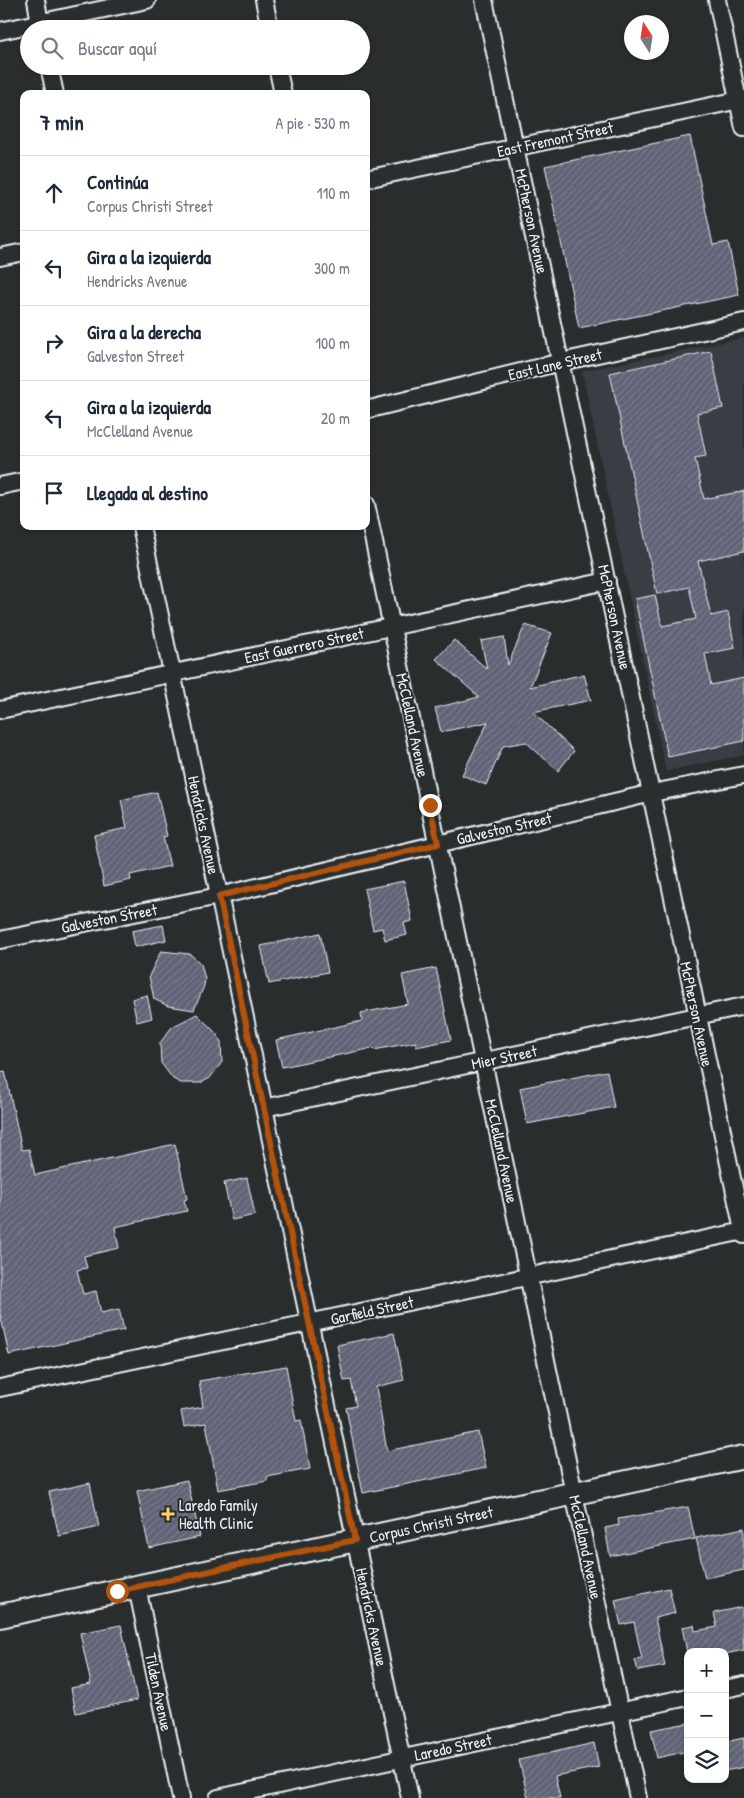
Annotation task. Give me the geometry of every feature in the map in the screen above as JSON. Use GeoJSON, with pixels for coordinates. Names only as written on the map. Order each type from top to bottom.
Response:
{"type":"FeatureCollection","features":[{"type":"Feature","properties":{"kind":"main road","name":"Corpus Christi Street"},"geometry":{"type":"LineString","coordinates":[[0,1616],[744,1457]]}},
{"type":"Feature","properties":{"kind":"street"},"geometry":{"type":"LineString","coordinates":[[36,0],[40,20]]}},
{"type":"Feature","properties":{"kind":"street"},"geometry":{"type":"LineString","coordinates":[[65,20],[146,0]]}},
{"type":"Feature","properties":{"kind":"street"},"geometry":{"type":"LineString","coordinates":[[264,0],[268,20]]}},
{"type":"Feature","properties":{"kind":"street","name":"McPherson Avenue"},"geometry":{"type":"LineString","coordinates":[[484,0],[744,1232]]}},
{"type":"Feature","properties":{"kind":"street"},"geometry":{"type":"LineString","coordinates":[[717,0],[741,99],[744,128]]}},
{"type":"Feature","properties":{"kind":"street"},"geometry":{"type":"LineString","coordinates":[[0,31],[20,29]]}},
{"type":"Feature","properties":{"kind":"street"},"geometry":{"type":"LineString","coordinates":[[51,75],[54,90]]}},
{"type":"Feature","properties":{"kind":"street"},"geometry":{"type":"LineString","coordinates":[[279,75],[282,90]]}},
{"type":"Feature","properties":{"kind":"street","name":"East Fremont Street"},"geometry":{"type":"LineString","coordinates":[[370,178],[741,99]]}},
{"type":"Feature","properties":{"kind":"street"},"geometry":{"type":"LineString","coordinates":[[0,257],[20,253]]}},
{"type":"Feature","properties":{"kind":"street","name":"East Lane Street"},"geometry":{"type":"LineString","coordinates":[[370,409],[561,362],[744,322]]}},
{"type":"Feature","properties":{"kind":"street"},"geometry":{"type":"LineString","coordinates":[[0,486],[20,482]]}},
{"type":"Feature","properties":{"kind":"street","name":"McClelland Avenue"},"geometry":{"type":"LineString","coordinates":[[370,524],[638,1798]]}},
{"type":"Feature","properties":{"kind":"street","name":"Hendricks Avenue"},"geometry":{"type":"LineString","coordinates":[[142,530],[410,1798]]}},
{"type":"Feature","properties":{"kind":"street","name":"East Guerrero Street"},"geometry":{"type":"LineString","coordinates":[[0,710],[607,581]]}},
{"type":"Feature","properties":{"kind":"street","name":"Galveston Street"},"geometry":{"type":"LineString","coordinates":[[0,940],[219,896],[652,793],[744,775]]}},
{"type":"Feature","properties":{"kind":"street","name":"Mier Street"},"geometry":{"type":"LineString","coordinates":[[264,1108],[744,1006]]}},
{"type":"Feature","properties":{"kind":"street","name":"Garfield Street"},"geometry":{"type":"LineString","coordinates":[[0,1388],[744,1232]]}},
{"type":"Feature","properties":{"kind":"street","name":"Tilden Avenue"},"geometry":{"type":"LineString","coordinates":[[137,1587],[181,1798]]}},
{"type":"Feature","properties":{"kind":"street"},"geometry":{"type":"LineString","coordinates":[[729,1688],[744,1685]]}},
{"type":"Feature","properties":{"kind":"street","name":"Laredo Street"},"geometry":{"type":"LineString","coordinates":[[218,1798],[684,1698]]}},
{"type":"Feature","properties":{"kind":"shaded area"},"geometry":{"type":"Polygon","coordinates":[[[744,338],[744,755],[666,771],[582,371],[744,338]]]}},
{"type":"Feature","properties":{"kind":"building"},"geometry":{"type":"Polygon","coordinates":[[[690,136],[713,245],[728,242],[739,295],[579,328],[545,166],[690,136]]]}},
{"type":"Feature","properties":{"kind":"building"},"geometry":{"type":"Polygon","coordinates":[[[711,351],[723,408],[697,413],[706,456],[695,458],[704,499],[744,491],[744,551],[698,561],[711,616],[728,612],[735,648],[705,654],[711,685],[744,678],[744,741],[668,757],[635,599],[655,595],[662,626],[696,619],[689,587],[657,594],[610,373],[711,351]]]}},
{"type":"Feature","properties":{"kind":"building"},"geometry":{"type":"Polygon","coordinates":[[[525,625],[552,633],[530,687],[584,674],[591,700],[533,712],[574,751],[558,771],[526,742],[503,746],[486,785],[462,775],[488,722],[441,732],[435,708],[479,697],[436,659],[454,640],[487,669],[481,641],[504,637],[508,665],[525,625]]]}},
{"type":"Feature","properties":{"kind":"building"},"geometry":{"type":"Polygon","coordinates":[[[157,792],[167,836],[163,837],[170,866],[130,875],[131,880],[104,886],[94,835],[127,828],[121,800],[157,792]]]}},
{"type":"Feature","properties":{"kind":"building"},"geometry":{"type":"Polygon","coordinates":[[[404,881],[412,921],[404,923],[407,935],[385,940],[382,928],[373,930],[364,889],[404,881]]]}},
{"type":"Feature","properties":{"kind":"building"},"geometry":{"type":"Polygon","coordinates":[[[163,925],[166,940],[135,947],[132,931],[163,925]]]}},
{"type":"Feature","properties":{"kind":"building"},"geometry":{"type":"Polygon","coordinates":[[[320,933],[328,972],[269,984],[261,946],[320,933]]]}},
{"type":"Feature","properties":{"kind":"building"},"geometry":{"type":"Polygon","coordinates":[[[161,951],[190,954],[201,964],[205,979],[204,986],[194,1010],[168,1006],[154,999],[149,976],[161,951]]]}},
{"type":"Feature","properties":{"kind":"building"},"geometry":{"type":"Polygon","coordinates":[[[436,968],[451,1040],[416,1047],[416,1042],[374,1050],[373,1048],[282,1067],[276,1040],[362,1021],[361,1013],[408,1004],[402,975],[436,968]]]}},
{"type":"Feature","properties":{"kind":"building"},"geometry":{"type":"Polygon","coordinates":[[[147,995],[152,1018],[137,1022],[132,999],[147,995]]]}},
{"type":"Feature","properties":{"kind":"building"},"geometry":{"type":"Polygon","coordinates":[[[197,1014],[217,1034],[221,1042],[222,1062],[210,1078],[201,1083],[181,1083],[173,1079],[161,1063],[160,1043],[172,1027],[197,1014]]]}},
{"type":"Feature","properties":{"kind":"building"},"geometry":{"type":"Polygon","coordinates":[[[5,1071],[22,1150],[29,1149],[35,1175],[175,1144],[187,1199],[184,1200],[187,1211],[115,1227],[119,1248],[84,1256],[87,1268],[77,1270],[83,1294],[96,1291],[101,1313],[119,1309],[124,1330],[9,1355],[0,1313],[0,1072],[5,1071]]]}},
{"type":"Feature","properties":{"kind":"building"},"geometry":{"type":"Polygon","coordinates":[[[607,1071],[614,1107],[527,1124],[520,1088],[607,1071]]]}},
{"type":"Feature","properties":{"kind":"building"},"geometry":{"type":"Polygon","coordinates":[[[247,1178],[255,1215],[232,1220],[224,1183],[247,1178]]]}},
{"type":"Feature","properties":{"kind":"building"},"geometry":{"type":"Polygon","coordinates":[[[394,1333],[404,1380],[376,1387],[387,1451],[478,1432],[486,1468],[363,1493],[346,1408],[356,1406],[351,1380],[344,1381],[337,1345],[394,1333]]]}},
{"type":"Feature","properties":{"kind":"building"},"geometry":{"type":"Polygon","coordinates":[[[286,1366],[296,1421],[301,1420],[310,1469],[267,1477],[267,1481],[218,1490],[206,1423],[184,1427],[181,1411],[203,1407],[199,1381],[286,1366]]]}},
{"type":"Feature","properties":{"kind":"building","name":"Laredo Family Health Clinic"},"geometry":{"type":"Polygon","coordinates":[[[187,1480],[200,1537],[149,1548],[137,1491],[187,1480]]]}},
{"type":"Feature","properties":{"kind":"building"},"geometry":{"type":"Polygon","coordinates":[[[90,1483],[99,1527],[59,1536],[49,1492],[90,1483]]]}},
{"type":"Feature","properties":{"kind":"building"},"geometry":{"type":"Polygon","coordinates":[[[688,1507],[695,1539],[610,1556],[605,1528],[619,1525],[618,1519],[688,1507]]]}},
{"type":"Feature","properties":{"kind":"building"},"geometry":{"type":"Polygon","coordinates":[[[744,1528],[744,1570],[705,1578],[696,1538],[744,1528]]]}},
{"type":"Feature","properties":{"kind":"building"},"geometry":{"type":"Polygon","coordinates":[[[669,1588],[675,1613],[655,1618],[665,1666],[638,1671],[635,1660],[642,1659],[634,1622],[621,1625],[615,1600],[669,1588]]]}},
{"type":"Feature","properties":{"kind":"building"},"geometry":{"type":"Polygon","coordinates":[[[742,1607],[744,1650],[729,1653],[729,1648],[686,1648],[682,1627],[694,1625],[695,1631],[717,1627],[714,1613],[742,1607]]]}},
{"type":"Feature","properties":{"kind":"building"},"geometry":{"type":"Polygon","coordinates":[[[121,1625],[137,1700],[76,1713],[71,1688],[91,1684],[80,1633],[121,1625]]]}},
{"type":"Feature","properties":{"kind":"building"},"geometry":{"type":"Polygon","coordinates":[[[684,1724],[684,1752],[657,1758],[651,1730],[684,1724]]]}},
{"type":"Feature","properties":{"kind":"building"},"geometry":{"type":"Polygon","coordinates":[[[744,1738],[744,1767],[729,1770],[729,1741],[744,1738]]]}},
{"type":"Feature","properties":{"kind":"building"},"geometry":{"type":"Polygon","coordinates":[[[594,1743],[599,1767],[555,1776],[560,1798],[528,1798],[519,1760],[594,1743]]]}},
{"type":"Feature","properties":{"kind":"place","name":"Laredo Family Health Clinic"},"geometry":{"type":"Point","coordinates":[168,1514]}},
{"type":"Feature","properties":{"kind":"route"},"geometry":{"type":"LineString","coordinates":[[117,1591],[355,1540],[219,896],[438,844],[430,805]]}}]}
